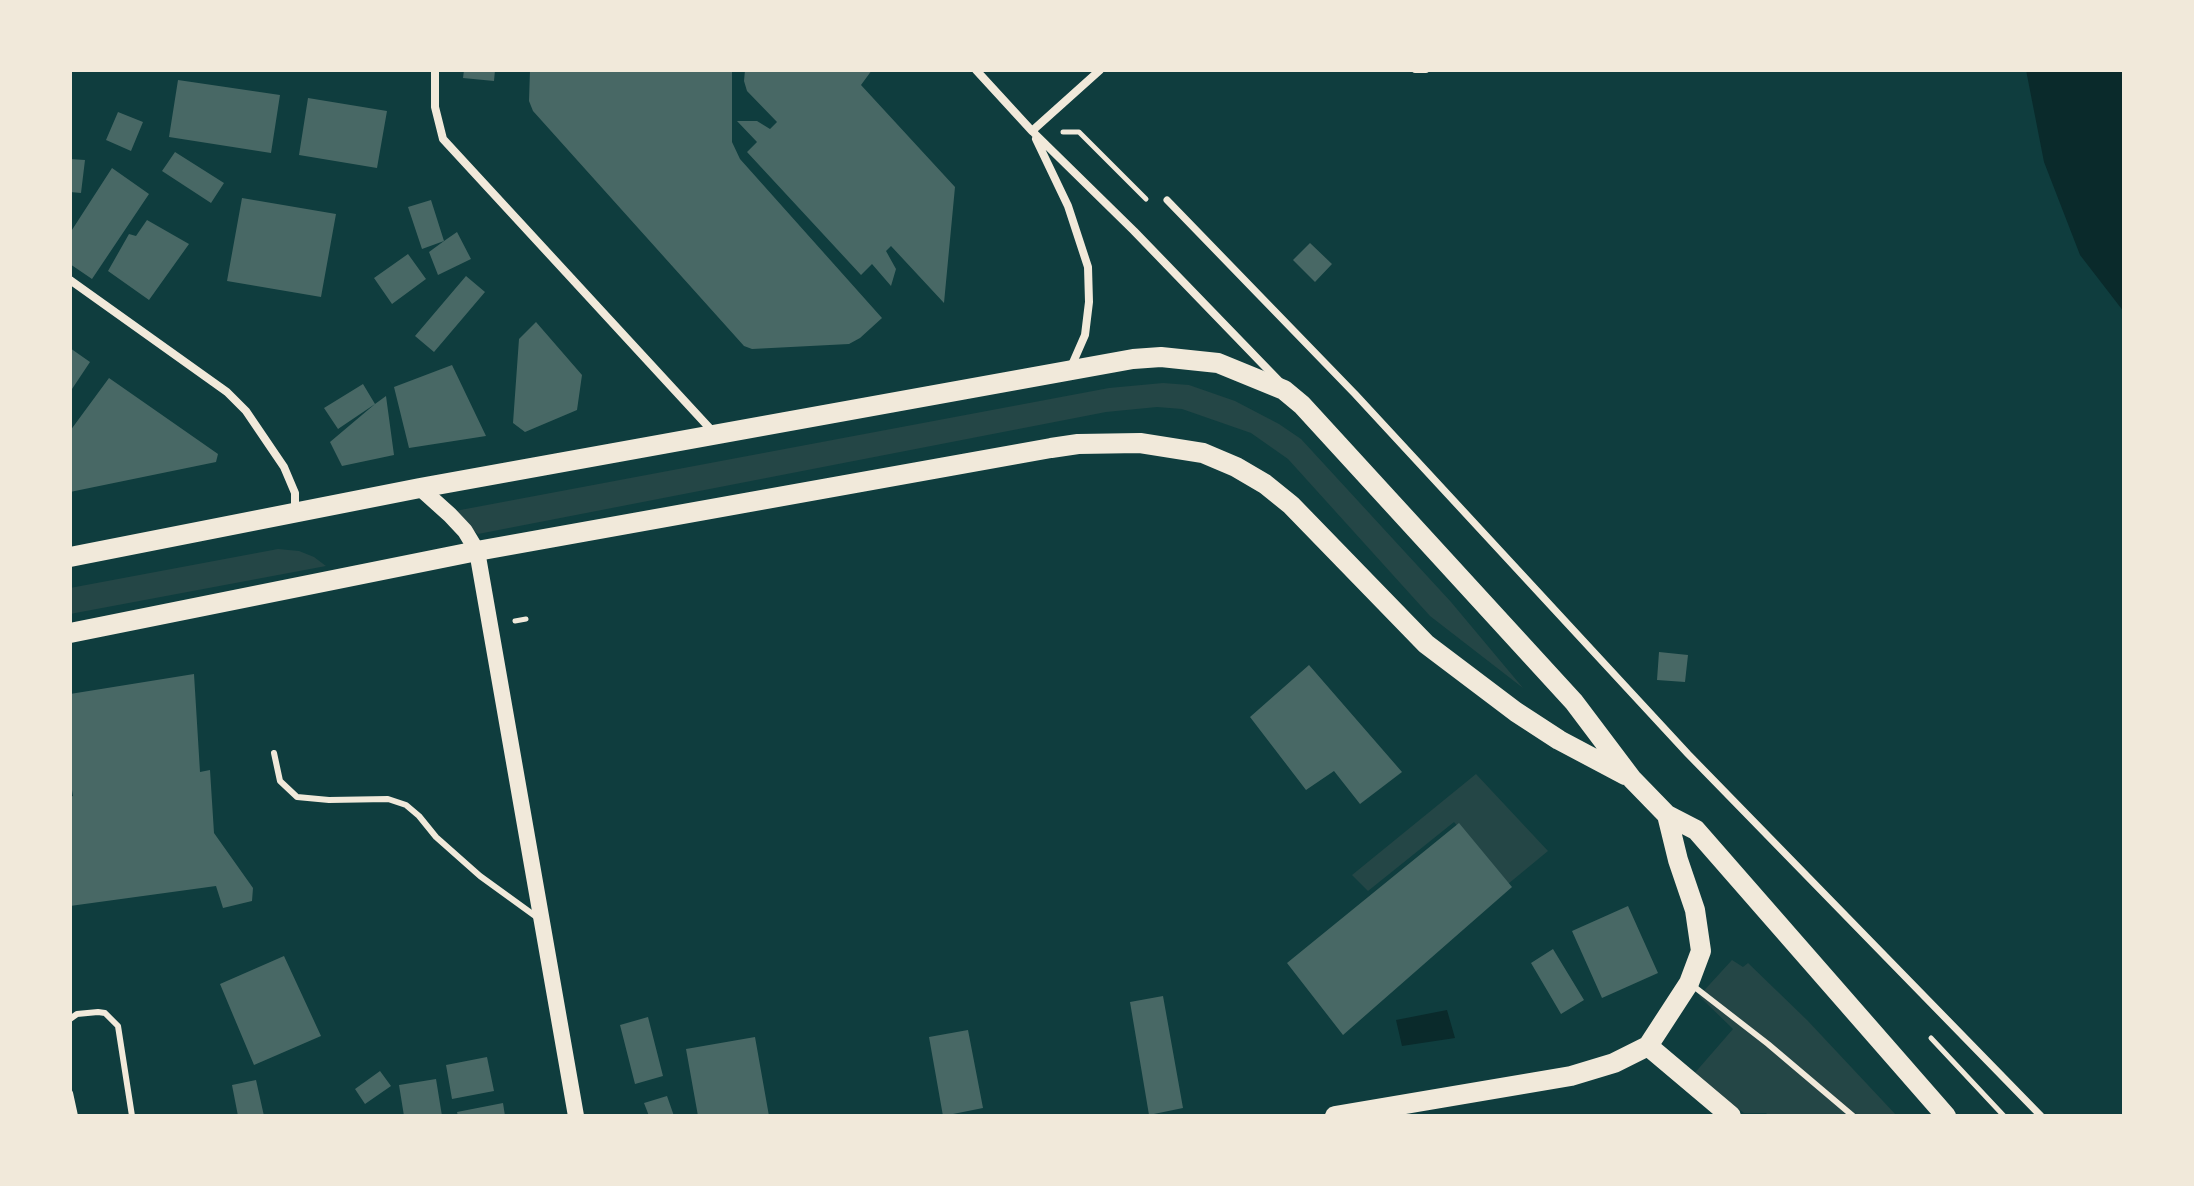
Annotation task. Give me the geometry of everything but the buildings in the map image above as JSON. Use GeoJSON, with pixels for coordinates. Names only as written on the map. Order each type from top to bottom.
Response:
{"type":"FeatureCollection","features":[{"type":"Feature","properties":{"kind":"main road"},"geometry":{"type":"LineString","coordinates":[[70,557],[420,488],[1133,359],[1218,363],[1284,390],[1295,398],[1574,702],[1632,779],[1667,815],[1696,830],[1946,1116]]}},
{"type":"Feature","properties":{"kind":"main road"},"geometry":{"type":"LineString","coordinates":[[70,633],[477,551],[1051,448],[1078,444],[1140,443],[1203,453],[1265,484],[1291,505],[1426,644],[1516,712],[1559,740],[1632,779]]}},
{"type":"Feature","properties":{"kind":"main road"},"geometry":{"type":"LineString","coordinates":[[420,488],[465,531],[477,551],[576,1116]]}},
{"type":"Feature","properties":{"kind":"main road"},"geometry":{"type":"LineString","coordinates":[[1335,1116],[1571,1076],[1614,1063],[1648,1046],[1689,983],[1701,951],[1695,910],[1667,815]]}},
{"type":"Feature","properties":{"kind":"main road"},"geometry":{"type":"LineString","coordinates":[[1648,1046],[1731,1116]]}},
{"type":"Feature","properties":{"kind":"street"},"geometry":{"type":"LineString","coordinates":[[435,70],[435,107],[443,139],[715,435]]}},
{"type":"Feature","properties":{"kind":"street"},"geometry":{"type":"LineString","coordinates":[[976,70],[1295,398]]}},
{"type":"Feature","properties":{"kind":"street"},"geometry":{"type":"LineString","coordinates":[[1032,131],[1100,70]]}},
{"type":"Feature","properties":{"kind":"street"},"geometry":{"type":"LineString","coordinates":[[1032,131],[1068,206],[1088,267],[1089,302],[1085,335],[1070,371]]}},
{"type":"Feature","properties":{"kind":"street"},"geometry":{"type":"LineString","coordinates":[[1167,200],[1355,394],[1688,754],[2041,1116]]}},
{"type":"Feature","properties":{"kind":"street"},"geometry":{"type":"LineString","coordinates":[[70,280],[179,361],[227,392],[246,411],[284,467],[295,493],[295,513]]}},
{"type":"Feature","properties":{"kind":"lane"},"geometry":{"type":"LineString","coordinates":[[1415,70],[1426,70]]}},
{"type":"Feature","properties":{"kind":"lane"},"geometry":{"type":"LineString","coordinates":[[274,753],[280,781],[297,797],[388,799],[406,805],[480,876],[542,921]]}},
{"type":"Feature","properties":{"kind":"lane"},"geometry":{"type":"LineString","coordinates":[[1689,983],[1853,1116]]}},
{"type":"Feature","properties":{"kind":"lane"},"geometry":{"type":"LineString","coordinates":[[70,1019],[77,1014],[105,1013],[118,1026],[132,1116]]}},
{"type":"Feature","properties":{"kind":"lane"},"geometry":{"type":"LineString","coordinates":[[70,1093],[75,1116]]}},
{"type":"Feature","properties":{"kind":"path"},"geometry":{"type":"LineString","coordinates":[[1032,131],[1079,132],[1156,210]]}},
{"type":"Feature","properties":{"kind":"path"},"geometry":{"type":"LineString","coordinates":[[515,621],[526,619]]}},
{"type":"Feature","properties":{"kind":"shaded area"},"geometry":{"type":"Polygon","coordinates":[[[2026,70],[2124,70],[2124,312],[2080,255],[2044,162],[2026,70]]]}},
{"type":"Feature","properties":{"kind":"shaded area"},"geometry":{"type":"Polygon","coordinates":[[[1163,383],[1189,385],[1235,401],[1301,439],[1451,602],[1523,688],[1430,616],[1288,459],[1251,433],[1182,409],[1157,407],[1106,412],[478,534],[454,515],[455,511],[1109,388],[1163,383]]]}},
{"type":"Feature","properties":{"kind":"shaded area"},"geometry":{"type":"Polygon","coordinates":[[[278,549],[299,551],[326,566],[70,614],[70,588],[278,549]]]}},
{"type":"Feature","properties":{"kind":"shaded area"},"geometry":{"type":"Polygon","coordinates":[[[1476,774],[1548,851],[1508,884],[1454,822],[1368,891],[1352,875],[1476,774]]]}},
{"type":"Feature","properties":{"kind":"shaded area"},"geometry":{"type":"Polygon","coordinates":[[[1732,960],[1743,967],[1748,963],[1807,1020],[1897,1116],[1769,1116],[1766,1113],[1744,1113],[1693,1075],[1733,1029],[1699,996],[1732,960]]]}},
{"type":"Feature","properties":{"kind":"shaded area"},"geometry":{"type":"Polygon","coordinates":[[[1447,1010],[1455,1038],[1402,1046],[1396,1020],[1447,1010]]]}}]}
